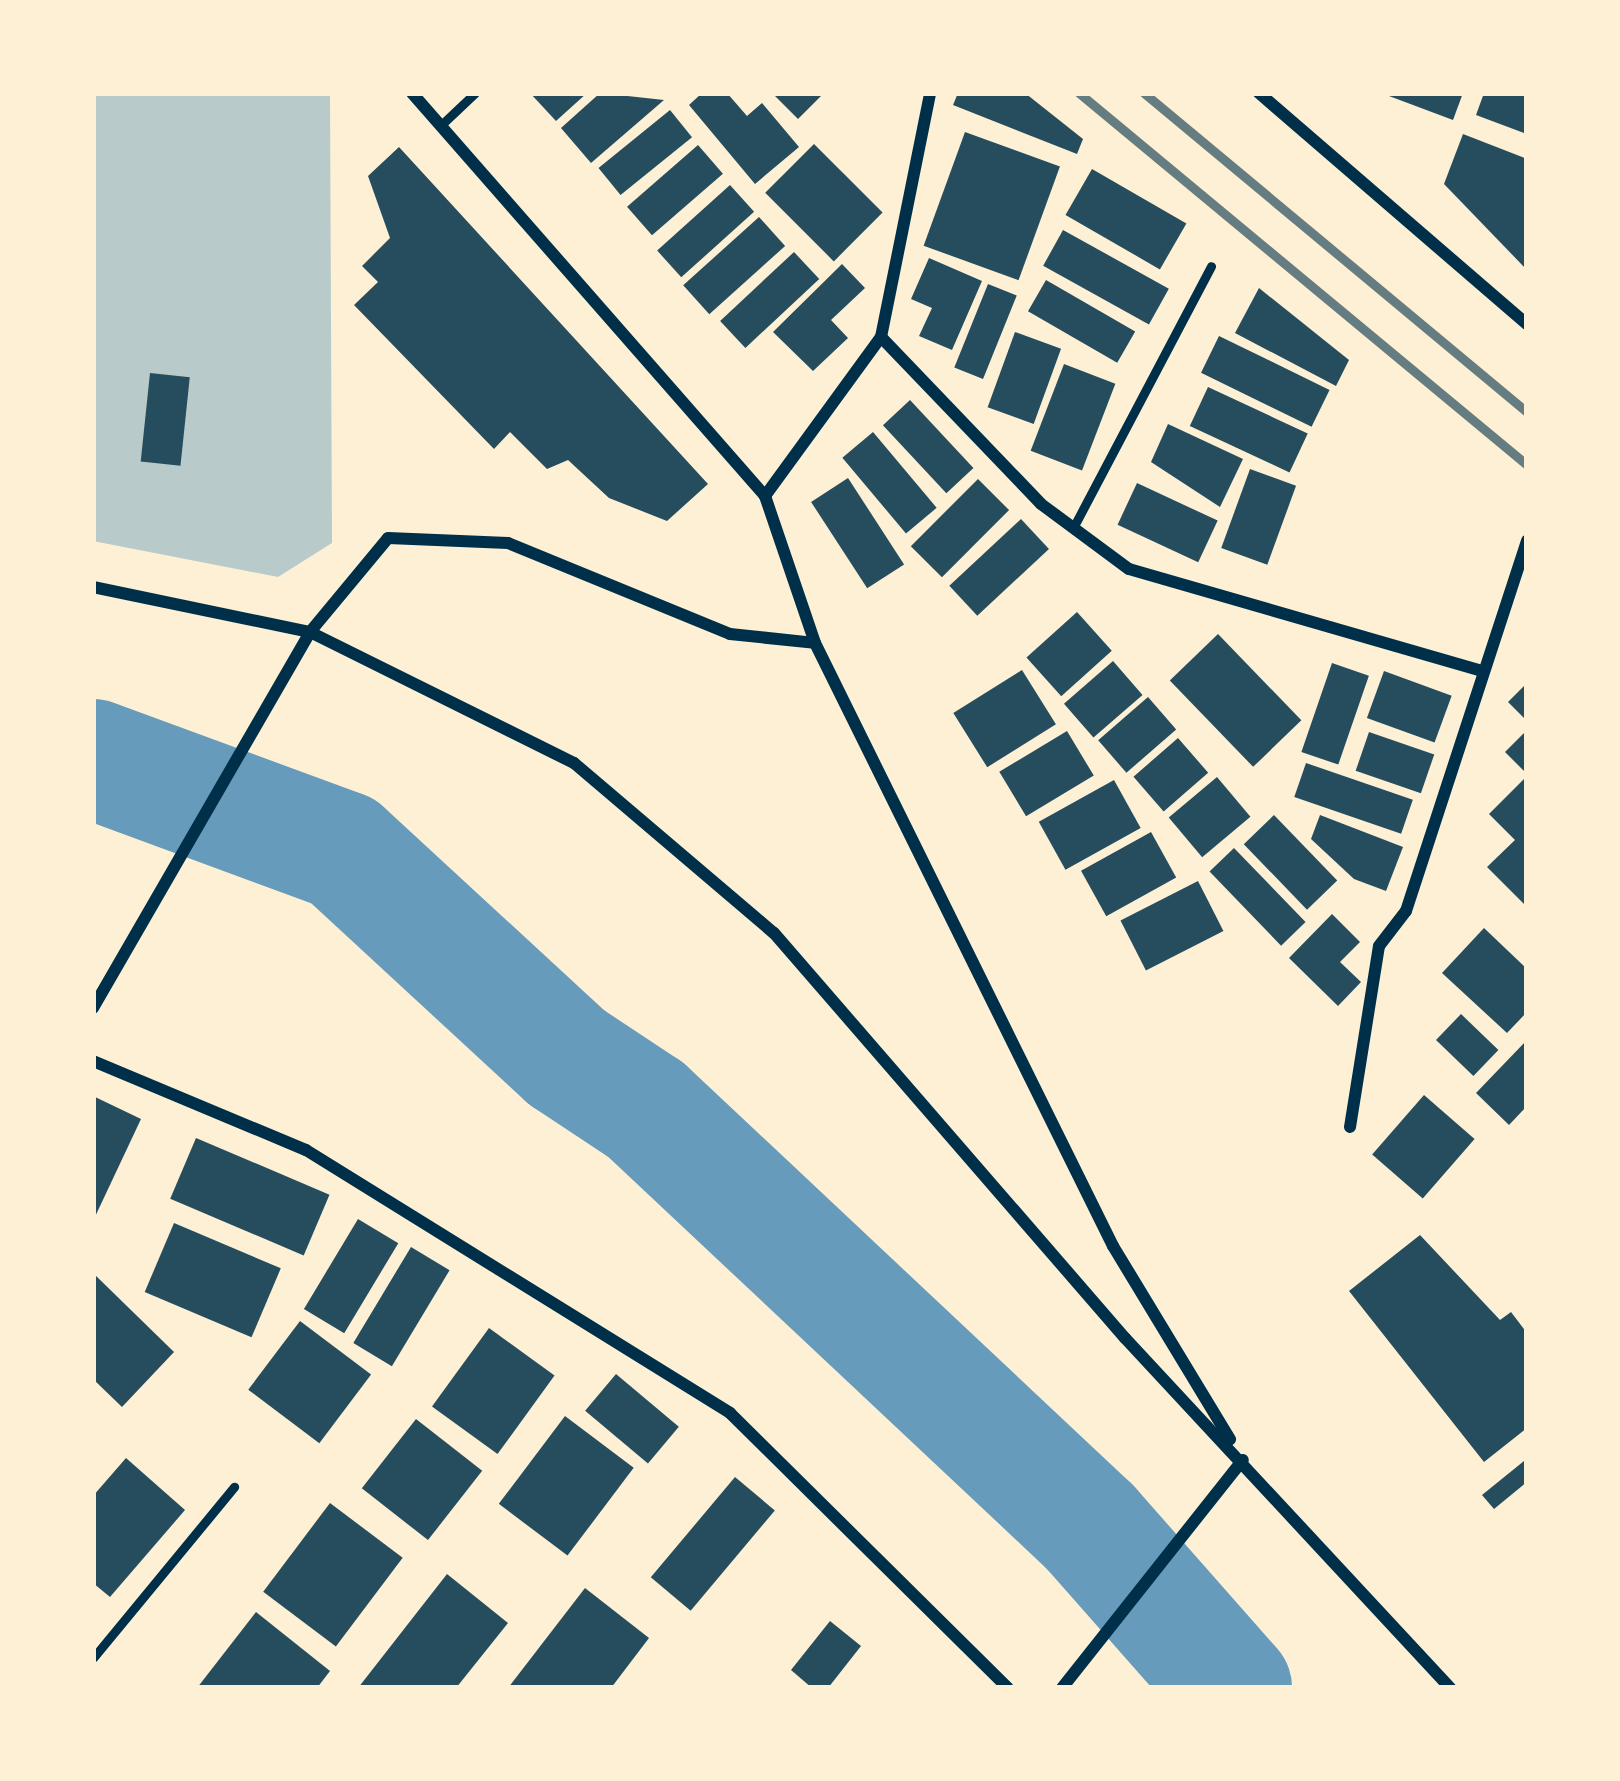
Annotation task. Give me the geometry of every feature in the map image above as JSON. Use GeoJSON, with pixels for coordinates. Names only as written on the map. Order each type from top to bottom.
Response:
{"type":"FeatureCollection","features":[{"type":"Feature","properties":{"kind":"street"},"geometry":{"type":"LineString","coordinates":[[412,93],[765,496],[815,643],[1113,1246],[1243,1460]]}},
{"type":"Feature","properties":{"kind":"street"},"geometry":{"type":"LineString","coordinates":[[765,496],[881,337],[930,93]]}},
{"type":"Feature","properties":{"kind":"street"},"geometry":{"type":"LineString","coordinates":[[1259,93],[1527,324]]}},
{"type":"Feature","properties":{"kind":"street"},"geometry":{"type":"LineString","coordinates":[[881,337],[1073,528],[1129,569],[1479,670]]}},
{"type":"Feature","properties":{"kind":"street"},"geometry":{"type":"LineString","coordinates":[[93,1008],[256,734],[310,632],[388,538],[508,543],[730,634],[815,643]]}},
{"type":"Feature","properties":{"kind":"street"},"geometry":{"type":"LineString","coordinates":[[1350,1127],[1379,946],[1406,910],[1479,670],[1526,547]]}},
{"type":"Feature","properties":{"kind":"street"},"geometry":{"type":"LineString","coordinates":[[93,587],[310,632],[574,763],[774,933],[1450,1688]]}},
{"type":"Feature","properties":{"kind":"street"},"geometry":{"type":"LineString","coordinates":[[93,1061],[306,1150],[730,1413],[1008,1688]]}},
{"type":"Feature","properties":{"kind":"street"},"geometry":{"type":"LineString","coordinates":[[1062,1688],[1243,1460]]}},
{"type":"Feature","properties":{"kind":"lane"},"geometry":{"type":"LineString","coordinates":[[440,126],[475,93]]}},
{"type":"Feature","properties":{"kind":"lane"},"geometry":{"type":"LineString","coordinates":[[1073,528],[1210,266]]}},
{"type":"Feature","properties":{"kind":"lane"},"geometry":{"type":"LineString","coordinates":[[93,1658],[234,1487]]}},
{"type":"Feature","properties":{"kind":"shaded area"},"geometry":{"type":"Polygon","coordinates":[[[93,93],[330,93],[332,543],[278,577],[93,541],[93,93]]]}},
{"type":"Feature","properties":{"kind":"building"},"geometry":{"type":"Polygon","coordinates":[[[530,93],[587,93],[556,121],[530,93]]]}},
{"type":"Feature","properties":{"kind":"building"},"geometry":{"type":"Polygon","coordinates":[[[600,93],[664,100],[591,163],[561,128],[600,93]]]}},
{"type":"Feature","properties":{"kind":"building"},"geometry":{"type":"Polygon","coordinates":[[[702,93],[727,93],[747,116],[762,103],[799,147],[755,184],[689,105],[702,93]]]}},
{"type":"Feature","properties":{"kind":"building"},"geometry":{"type":"Polygon","coordinates":[[[772,93],[824,93],[798,119],[772,93]]]}},
{"type":"Feature","properties":{"kind":"building"},"geometry":{"type":"Polygon","coordinates":[[[958,93],[1025,93],[1083,139],[1077,154],[953,105],[958,93]]]}},
{"type":"Feature","properties":{"kind":"building"},"geometry":{"type":"Polygon","coordinates":[[[1381,93],[1463,93],[1453,120],[1381,93]]]}},
{"type":"Feature","properties":{"kind":"building"},"geometry":{"type":"Polygon","coordinates":[[[1484,93],[1527,93],[1527,134],[1476,115],[1484,93]]]}},
{"type":"Feature","properties":{"kind":"building"},"geometry":{"type":"Polygon","coordinates":[[[670,110],[692,137],[621,195],[599,168],[670,110]]]}},
{"type":"Feature","properties":{"kind":"building"},"geometry":{"type":"Polygon","coordinates":[[[965,132],[1060,167],[1019,280],[924,246],[965,132]]]}},
{"type":"Feature","properties":{"kind":"building"},"geometry":{"type":"Polygon","coordinates":[[[1463,134],[1527,159],[1527,270],[1444,184],[1463,134]]]}},
{"type":"Feature","properties":{"kind":"building"},"geometry":{"type":"Polygon","coordinates":[[[814,144],[883,213],[834,261],[765,193],[814,144]]]}},
{"type":"Feature","properties":{"kind":"building"},"geometry":{"type":"Polygon","coordinates":[[[698,145],[723,174],[652,235],[627,207],[698,145]]]}},
{"type":"Feature","properties":{"kind":"building"},"geometry":{"type":"Polygon","coordinates":[[[399,147],[708,484],[667,521],[609,498],[568,460],[547,469],[510,432],[494,449],[354,305],[378,282],[362,266],[390,238],[368,176],[399,147]]]}},
{"type":"Feature","properties":{"kind":"building"},"geometry":{"type":"Polygon","coordinates":[[[1092,169],[1186,224],[1160,269],[1066,215],[1092,169]]]}},
{"type":"Feature","properties":{"kind":"building"},"geometry":{"type":"Polygon","coordinates":[[[730,185],[754,212],[681,277],[657,251],[730,185]]]}},
{"type":"Feature","properties":{"kind":"building"},"geometry":{"type":"Polygon","coordinates":[[[759,217],[785,246],[709,314],[683,285],[759,217]]]}},
{"type":"Feature","properties":{"kind":"building"},"geometry":{"type":"Polygon","coordinates":[[[1063,230],[1169,289],[1149,325],[1043,266],[1063,230]]]}},
{"type":"Feature","properties":{"kind":"building"},"geometry":{"type":"Polygon","coordinates":[[[794,252],[819,279],[745,348],[720,321],[794,252]]]}},
{"type":"Feature","properties":{"kind":"building"},"geometry":{"type":"Polygon","coordinates":[[[929,258],[982,281],[952,350],[919,336],[932,308],[911,299],[929,258]]]}},
{"type":"Feature","properties":{"kind":"building"},"geometry":{"type":"Polygon","coordinates":[[[842,264],[865,288],[831,320],[848,338],[813,371],[773,332],[842,264]]]}},
{"type":"Feature","properties":{"kind":"building"},"geometry":{"type":"Polygon","coordinates":[[[1046,280],[1135,332],[1117,363],[1028,311],[1046,280]]]}},
{"type":"Feature","properties":{"kind":"building"},"geometry":{"type":"Polygon","coordinates":[[[988,284],[1017,296],[983,379],[954,367],[988,284]]]}},
{"type":"Feature","properties":{"kind":"building"},"geometry":{"type":"Polygon","coordinates":[[[1259,288],[1349,360],[1336,386],[1235,333],[1259,288]]]}},
{"type":"Feature","properties":{"kind":"building"},"geometry":{"type":"Polygon","coordinates":[[[1015,332],[1061,349],[1034,424],[988,407],[1015,332]]]}},
{"type":"Feature","properties":{"kind":"building"},"geometry":{"type":"Polygon","coordinates":[[[1219,336],[1330,390],[1312,427],[1201,373],[1219,336]]]}},
{"type":"Feature","properties":{"kind":"building"},"geometry":{"type":"Polygon","coordinates":[[[1064,364],[1115,384],[1082,471],[1031,451],[1064,364]]]}},
{"type":"Feature","properties":{"kind":"building"},"geometry":{"type":"Polygon","coordinates":[[[150,373],[190,377],[180,466],[141,462],[150,373]]]}},
{"type":"Feature","properties":{"kind":"building"},"geometry":{"type":"Polygon","coordinates":[[[1208,387],[1308,433],[1290,472],[1190,426],[1208,387]]]}},
{"type":"Feature","properties":{"kind":"building"},"geometry":{"type":"Polygon","coordinates":[[[910,400],[973,468],[946,493],[883,425],[910,400]]]}},
{"type":"Feature","properties":{"kind":"building"},"geometry":{"type":"Polygon","coordinates":[[[1168,424],[1243,459],[1220,507],[1151,462],[1168,424]]]}},
{"type":"Feature","properties":{"kind":"building"},"geometry":{"type":"Polygon","coordinates":[[[873,432],[937,508],[906,534],[842,458],[873,432]]]}},
{"type":"Feature","properties":{"kind":"building"},"geometry":{"type":"Polygon","coordinates":[[[1250,469],[1296,486],[1267,565],[1221,548],[1250,469]]]}},
{"type":"Feature","properties":{"kind":"building"},"geometry":{"type":"Polygon","coordinates":[[[848,478],[904,564],[867,588],[811,502],[848,478]]]}},
{"type":"Feature","properties":{"kind":"building"},"geometry":{"type":"Polygon","coordinates":[[[978,479],[1009,510],[942,577],[911,546],[978,479]]]}},
{"type":"Feature","properties":{"kind":"building"},"geometry":{"type":"Polygon","coordinates":[[[1137,483],[1218,521],[1198,562],[1118,525],[1137,483]]]}},
{"type":"Feature","properties":{"kind":"building"},"geometry":{"type":"Polygon","coordinates":[[[1021,519],[1049,549],[977,616],[949,586],[1021,519]]]}},
{"type":"Feature","properties":{"kind":"building"},"geometry":{"type":"Polygon","coordinates":[[[1077,612],[1112,651],[1061,696],[1026,658],[1077,612]]]}},
{"type":"Feature","properties":{"kind":"building"},"geometry":{"type":"Polygon","coordinates":[[[1218,634],[1301,720],[1253,767],[1170,681],[1218,634]]]}},
{"type":"Feature","properties":{"kind":"building"},"geometry":{"type":"Polygon","coordinates":[[[1113,661],[1143,695],[1093,738],[1064,704],[1113,661]]]}},
{"type":"Feature","properties":{"kind":"building"},"geometry":{"type":"Polygon","coordinates":[[[1332,663],[1369,676],[1338,765],[1301,752],[1332,663]]]}},
{"type":"Feature","properties":{"kind":"building"},"geometry":{"type":"Polygon","coordinates":[[[1022,670],[1056,724],[987,767],[953,713],[1022,670]]]}},
{"type":"Feature","properties":{"kind":"building"},"geometry":{"type":"Polygon","coordinates":[[[1384,671],[1452,696],[1435,743],[1367,718],[1384,671]]]}},
{"type":"Feature","properties":{"kind":"building"},"geometry":{"type":"Polygon","coordinates":[[[1527,683],[1527,721],[1508,702],[1527,683]]]}},
{"type":"Feature","properties":{"kind":"building"},"geometry":{"type":"Polygon","coordinates":[[[1148,697],[1176,729],[1126,773],[1098,740],[1148,697]]]}},
{"type":"Feature","properties":{"kind":"building"},"geometry":{"type":"Polygon","coordinates":[[[1527,730],[1527,774],[1505,752],[1527,730]]]}},
{"type":"Feature","properties":{"kind":"building"},"geometry":{"type":"Polygon","coordinates":[[[1067,731],[1094,776],[1026,816],[999,772],[1067,731]]]}},
{"type":"Feature","properties":{"kind":"building"},"geometry":{"type":"Polygon","coordinates":[[[1369,732],[1434,754],[1421,793],[1356,771],[1369,732]]]}},
{"type":"Feature","properties":{"kind":"building"},"geometry":{"type":"Polygon","coordinates":[[[1178,738],[1208,773],[1164,811],[1133,777],[1178,738]]]}},
{"type":"Feature","properties":{"kind":"building"},"geometry":{"type":"Polygon","coordinates":[[[1306,763],[1413,800],[1401,834],[1294,797],[1306,763]]]}},
{"type":"Feature","properties":{"kind":"building"},"geometry":{"type":"Polygon","coordinates":[[[1527,776],[1527,907],[1487,867],[1515,840],[1489,814],[1527,776]]]}},
{"type":"Feature","properties":{"kind":"building"},"geometry":{"type":"Polygon","coordinates":[[[1217,777],[1250,817],[1202,857],[1169,817],[1217,777]]]}},
{"type":"Feature","properties":{"kind":"building"},"geometry":{"type":"Polygon","coordinates":[[[1114,780],[1141,828],[1065,870],[1039,822],[1114,780]]]}},
{"type":"Feature","properties":{"kind":"building"},"geometry":{"type":"Polygon","coordinates":[[[1274,815],[1337,880],[1307,910],[1244,844],[1274,815]]]}},
{"type":"Feature","properties":{"kind":"building"},"geometry":{"type":"Polygon","coordinates":[[[1320,815],[1403,847],[1386,891],[1354,879],[1311,839],[1320,815]]]}},
{"type":"Feature","properties":{"kind":"building"},"geometry":{"type":"Polygon","coordinates":[[[1151,832],[1176,877],[1106,916],[1081,871],[1151,832]]]}},
{"type":"Feature","properties":{"kind":"building"},"geometry":{"type":"Polygon","coordinates":[[[1234,848],[1306,922],[1281,946],[1210,872],[1234,848]]]}},
{"type":"Feature","properties":{"kind":"building"},"geometry":{"type":"Polygon","coordinates":[[[1198,881],[1223,931],[1146,970],[1120,920],[1198,881]]]}},
{"type":"Feature","properties":{"kind":"building"},"geometry":{"type":"Polygon","coordinates":[[[1332,914],[1360,942],[1340,962],[1361,982],[1338,1006],[1289,958],[1332,914]]]}},
{"type":"Feature","properties":{"kind":"building"},"geometry":{"type":"Polygon","coordinates":[[[1484,928],[1527,969],[1527,1012],[1507,1033],[1442,973],[1484,928]]]}},
{"type":"Feature","properties":{"kind":"building"},"geometry":{"type":"Polygon","coordinates":[[[1461,1014],[1498,1050],[1473,1076],[1436,1040],[1461,1014]]]}},
{"type":"Feature","properties":{"kind":"building"},"geometry":{"type":"Polygon","coordinates":[[[1527,1040],[1527,1106],[1509,1125],[1476,1093],[1527,1040]]]}},
{"type":"Feature","properties":{"kind":"building"},"geometry":{"type":"Polygon","coordinates":[[[1424,1095],[1475,1139],[1423,1199],[1372,1155],[1424,1095]]]}},
{"type":"Feature","properties":{"kind":"building"},"geometry":{"type":"Polygon","coordinates":[[[93,1096],[141,1119],[93,1221],[93,1096]]]}},
{"type":"Feature","properties":{"kind":"building"},"geometry":{"type":"Polygon","coordinates":[[[196,1138],[329,1195],[304,1255],[170,1199],[196,1138]]]}},
{"type":"Feature","properties":{"kind":"building"},"geometry":{"type":"Polygon","coordinates":[[[358,1219],[398,1243],[344,1333],[304,1309],[358,1219]]]}},
{"type":"Feature","properties":{"kind":"building"},"geometry":{"type":"Polygon","coordinates":[[[174,1223],[281,1268],[251,1337],[145,1292],[174,1223]]]}},
{"type":"Feature","properties":{"kind":"building"},"geometry":{"type":"Polygon","coordinates":[[[1420,1235],[1500,1320],[1511,1312],[1527,1333],[1527,1428],[1484,1462],[1349,1291],[1420,1235]]]}},
{"type":"Feature","properties":{"kind":"building"},"geometry":{"type":"Polygon","coordinates":[[[411,1247],[450,1270],[392,1366],[353,1343],[411,1247]]]}},
{"type":"Feature","properties":{"kind":"building"},"geometry":{"type":"Polygon","coordinates":[[[93,1273],[174,1352],[122,1407],[93,1379],[93,1273]]]}},
{"type":"Feature","properties":{"kind":"building"},"geometry":{"type":"Polygon","coordinates":[[[300,1321],[371,1375],[319,1443],[248,1390],[300,1321]]]}},
{"type":"Feature","properties":{"kind":"building"},"geometry":{"type":"Polygon","coordinates":[[[489,1328],[555,1376],[498,1454],[432,1406],[489,1328]]]}},
{"type":"Feature","properties":{"kind":"building"},"geometry":{"type":"Polygon","coordinates":[[[616,1374],[679,1427],[648,1463],[585,1411],[616,1374]]]}},
{"type":"Feature","properties":{"kind":"building"},"geometry":{"type":"Polygon","coordinates":[[[565,1416],[634,1468],[567,1556],[499,1504],[565,1416]]]}},
{"type":"Feature","properties":{"kind":"building"},"geometry":{"type":"Polygon","coordinates":[[[416,1419],[482,1471],[428,1540],[362,1488],[416,1419]]]}},
{"type":"Feature","properties":{"kind":"building"},"geometry":{"type":"Polygon","coordinates":[[[126,1458],[185,1510],[110,1597],[93,1583],[93,1496],[126,1458]]]}},
{"type":"Feature","properties":{"kind":"building"},"geometry":{"type":"Polygon","coordinates":[[[1524,1461],[1527,1482],[1494,1509],[1482,1495],[1524,1461]]]}},
{"type":"Feature","properties":{"kind":"building"},"geometry":{"type":"Polygon","coordinates":[[[735,1477],[775,1510],[691,1611],[651,1577],[735,1477]]]}},
{"type":"Feature","properties":{"kind":"building"},"geometry":{"type":"Polygon","coordinates":[[[330,1503],[403,1558],[336,1646],[263,1592],[330,1503]]]}},
{"type":"Feature","properties":{"kind":"building"},"geometry":{"type":"Polygon","coordinates":[[[447,1574],[508,1623],[456,1688],[358,1688],[447,1574]]]}},
{"type":"Feature","properties":{"kind":"building"},"geometry":{"type":"Polygon","coordinates":[[[585,1588],[649,1638],[611,1688],[508,1688],[585,1588]]]}},
{"type":"Feature","properties":{"kind":"building"},"geometry":{"type":"Polygon","coordinates":[[[256,1612],[330,1671],[317,1688],[197,1688],[256,1612]]]}},
{"type":"Feature","properties":{"kind":"building"},"geometry":{"type":"Polygon","coordinates":[[[830,1621],[861,1646],[828,1688],[812,1688],[791,1670],[830,1621]]]}},
{"type":"Feature","properties":{"kind":"waterway"},"geometry":{"type":"LineString","coordinates":[[93,759],[343,851],[566,1057],[646,1110],[1090,1527],[1232,1688]]}},
{"type":"Feature","properties":{"kind":"railway"},"geometry":{"type":"LineString","coordinates":[[1079,93],[1527,465]]}},
{"type":"Feature","properties":{"kind":"railway"},"geometry":{"type":"LineString","coordinates":[[1144,93],[1527,412]]}}]}
